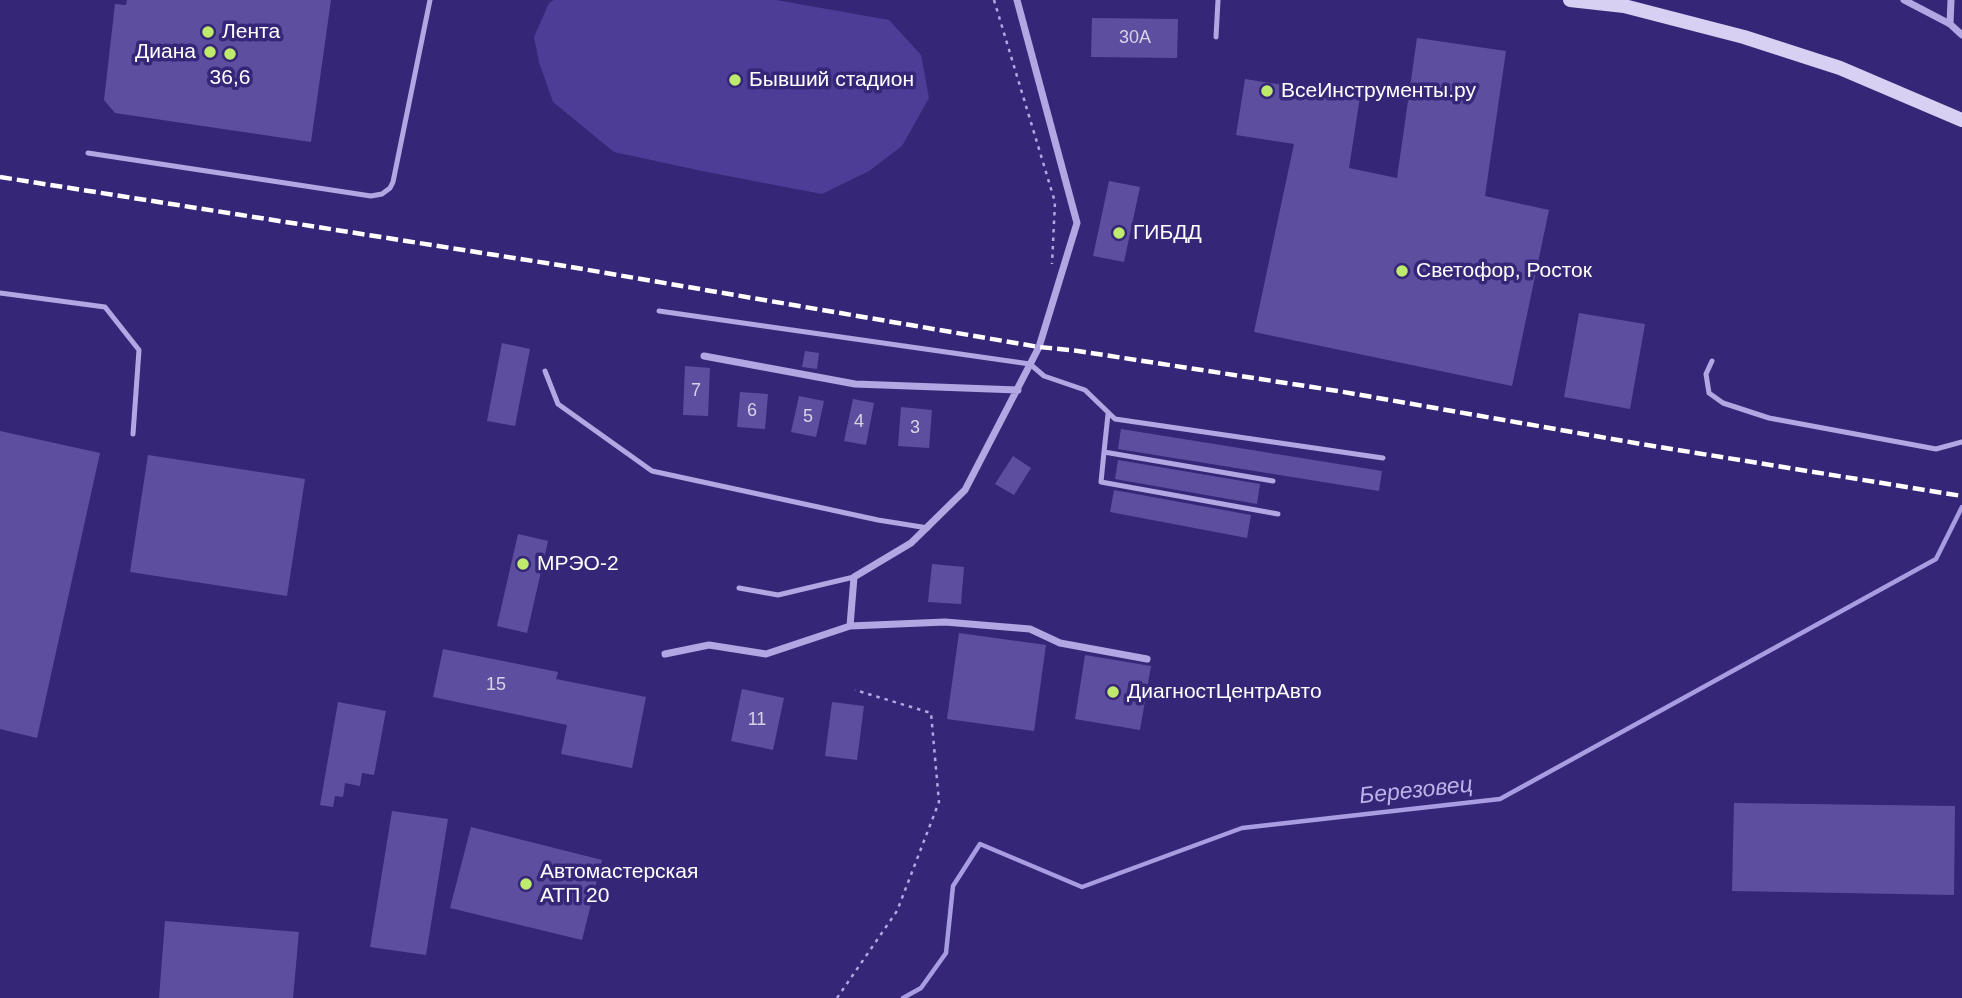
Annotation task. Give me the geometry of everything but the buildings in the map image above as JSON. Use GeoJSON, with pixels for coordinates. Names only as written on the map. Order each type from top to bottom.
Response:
{"type":"FeatureCollection","features":[{"type":"Feature","properties":{"kind":"main road"},"geometry":{"type":"LineString","coordinates":[[1570,0],[1624,6],[1744,37],[1840,68],[1962,120]]}},
{"type":"Feature","properties":{"kind":"street"},"geometry":{"type":"LineString","coordinates":[[850,626],[854,577],[911,543],[965,490],[1039,347],[1077,223],[1017,0]]}},
{"type":"Feature","properties":{"kind":"street"},"geometry":{"type":"LineString","coordinates":[[1904,0],[1950,24],[1962,35]]}},
{"type":"Feature","properties":{"kind":"street"},"geometry":{"type":"LineString","coordinates":[[1950,24],[1951,0]]}},
{"type":"Feature","properties":{"kind":"street"},"geometry":{"type":"LineString","coordinates":[[705,356],[855,384],[1018,390]]}},
{"type":"Feature","properties":{"kind":"street"},"geometry":{"type":"LineString","coordinates":[[665,654],[709,645],[766,654],[850,626],[945,622],[1030,629],[1060,643],[1147,659]]}},
{"type":"Feature","properties":{"kind":"lane"},"geometry":{"type":"LineString","coordinates":[[88,153],[371,196],[382,194],[393,182],[430,0]]}},
{"type":"Feature","properties":{"kind":"lane"},"geometry":{"type":"LineString","coordinates":[[1216,37],[1218,0]]}},
{"type":"Feature","properties":{"kind":"lane"},"geometry":{"type":"LineString","coordinates":[[0,293],[105,307],[138,350],[133,434]]}},
{"type":"Feature","properties":{"kind":"lane"},"geometry":{"type":"LineString","coordinates":[[659,311],[1031,364],[1044,376],[1085,390],[1115,419],[1383,458]]}},
{"type":"Feature","properties":{"kind":"lane"},"geometry":{"type":"LineString","coordinates":[[1712,361],[1706,374],[1709,393],[1723,403],[1769,418],[1936,449],[1962,442]]}},
{"type":"Feature","properties":{"kind":"lane"},"geometry":{"type":"LineString","coordinates":[[545,371],[558,404],[652,471],[878,520],[928,528]]}},
{"type":"Feature","properties":{"kind":"lane"},"geometry":{"type":"LineString","coordinates":[[1108,414],[1101,482],[1278,514]]}},
{"type":"Feature","properties":{"kind":"lane"},"geometry":{"type":"LineString","coordinates":[[1104,452],[1273,481]]}},
{"type":"Feature","properties":{"kind":"lane"},"geometry":{"type":"LineString","coordinates":[[739,588],[778,595],[854,577]]}},
{"type":"Feature","properties":{"kind":"path"},"geometry":{"type":"LineString","coordinates":[[995,0],[1055,202],[1051,275]]}},
{"type":"Feature","properties":{"kind":"path"},"geometry":{"type":"LineString","coordinates":[[837,998],[897,911],[939,802],[930,713],[855,690]]}},
{"type":"Feature","properties":{"kind":"shaded area","name":"Бывший стадион"},"geometry":{"type":"Polygon","coordinates":[[[554,0],[776,0],[889,20],[921,55],[929,98],[902,146],[869,171],[822,194],[614,152],[553,102],[539,62],[534,37],[549,3],[554,0]]]}},
{"type":"Feature","properties":{"kind":"waterway","name":"Березовец"},"geometry":{"type":"LineString","coordinates":[[903,998],[921,988],[946,953],[953,886],[980,844],[1082,887],[1242,828],[1500,799],[1936,559],[1962,507]]}},
{"type":"Feature","properties":{"kind":"railway"},"geometry":{"type":"LineString","coordinates":[[0,177],[565,266],[1039,347],[1338,391],[1962,496]]}},
{"type":"Feature","properties":{"kind":"place","name":"Лента"},"geometry":{"type":"Point","coordinates":[208,32]}},
{"type":"Feature","properties":{"kind":"place","name":"Диана"},"geometry":{"type":"Point","coordinates":[210,52]}},
{"type":"Feature","properties":{"kind":"place","name":"36,6"},"geometry":{"type":"Point","coordinates":[230,54]}},
{"type":"Feature","properties":{"kind":"place","name":"Бывший стадион"},"geometry":{"type":"Point","coordinates":[735,80]}},
{"type":"Feature","properties":{"kind":"place","name":"ВсеИнструменты.ру"},"geometry":{"type":"Point","coordinates":[1267,91]}},
{"type":"Feature","properties":{"kind":"place","name":"ГИБДД"},"geometry":{"type":"Point","coordinates":[1119,233]}},
{"type":"Feature","properties":{"kind":"place","name":"Светофор, Росток"},"geometry":{"type":"Point","coordinates":[1402,271]}},
{"type":"Feature","properties":{"kind":"place","name":"МРЭО-2"},"geometry":{"type":"Point","coordinates":[523,564]}},
{"type":"Feature","properties":{"kind":"place","name":"ДиагностЦентрАвто"},"geometry":{"type":"Point","coordinates":[1113,692]}},
{"type":"Feature","properties":{"kind":"place","name":"Автомастерская АТП 20"},"geometry":{"type":"Point","coordinates":[526,884]}}]}
